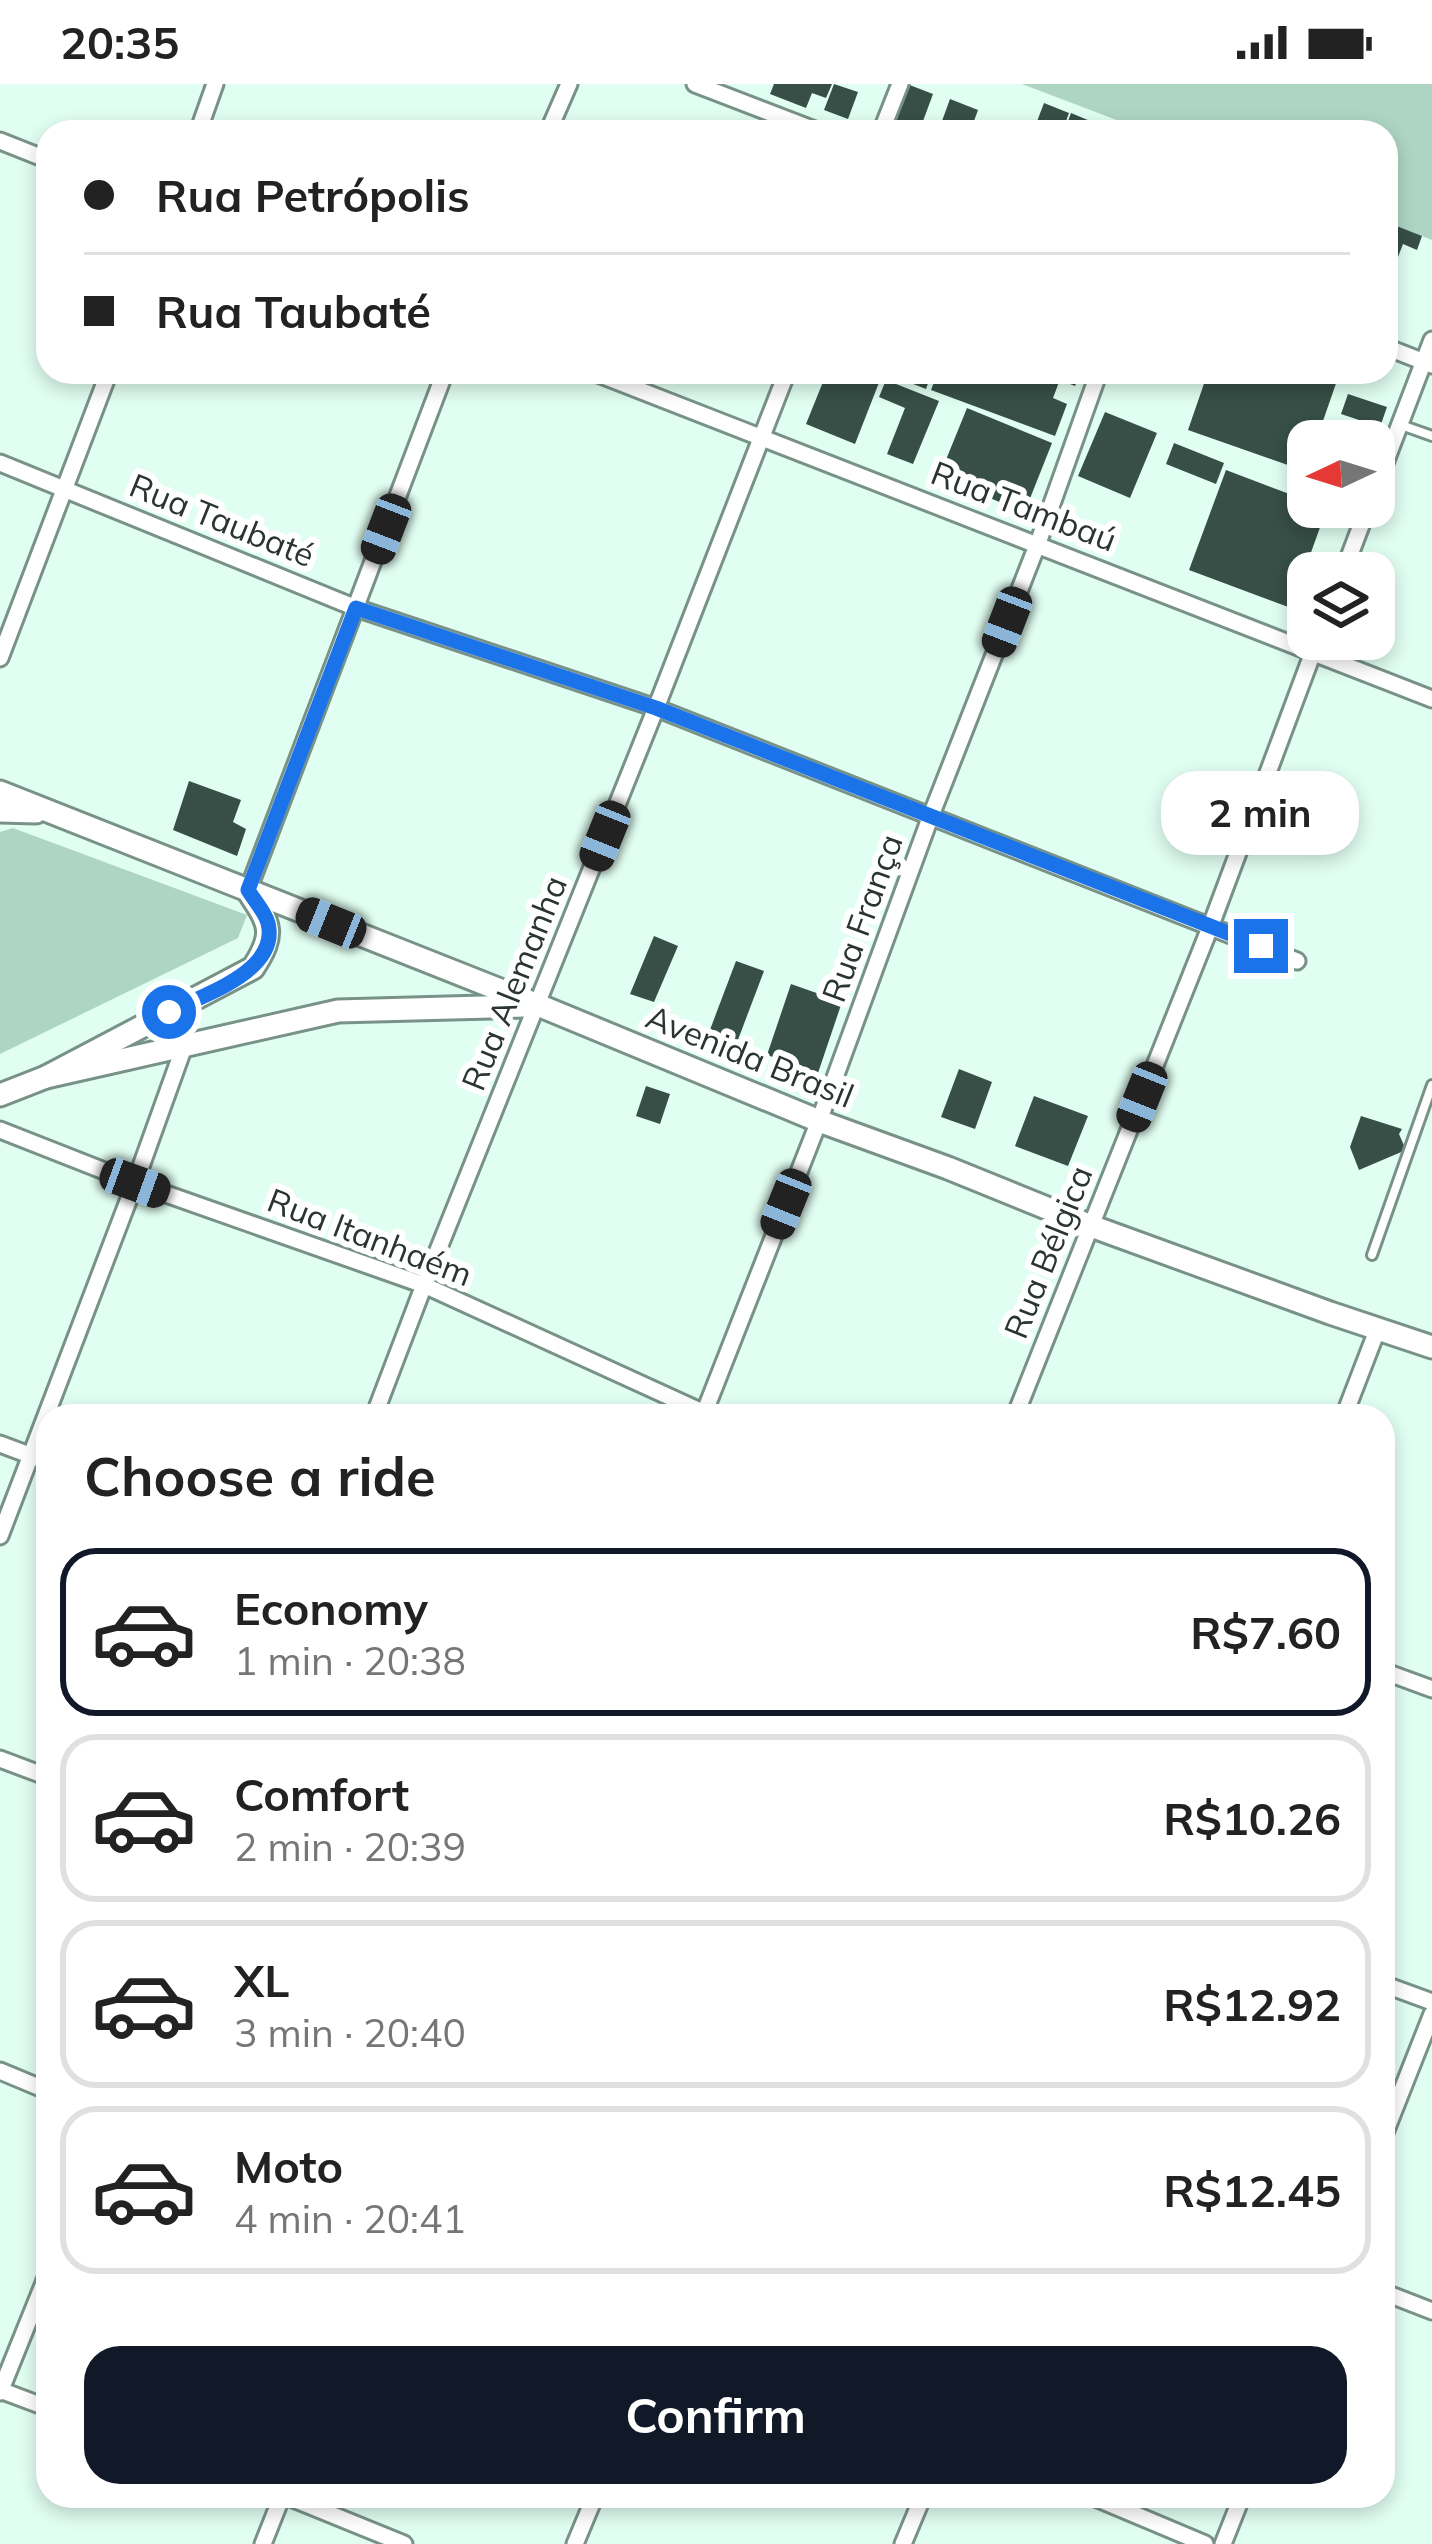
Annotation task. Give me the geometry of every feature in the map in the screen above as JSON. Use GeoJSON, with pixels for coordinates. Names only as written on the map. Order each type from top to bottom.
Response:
{"type":"FeatureCollection","features":[{"type":"Feature","properties":{"kind":"main road","name":"Avenida Brasil"},"geometry":{"type":"LineString","coordinates":[[0,792],[819,1121],[1091,1226],[1432,1347]]}},
{"type":"Feature","properties":{"kind":"main road","name":"Avenida Brasil"},"geometry":{"type":"LineString","coordinates":[[0,811],[48,813]]}},
{"type":"Feature","properties":{"kind":"main road"},"geometry":{"type":"LineString","coordinates":[[0,1095],[46,1077],[253,968],[269,945],[268,921],[248,890]]}},
{"type":"Feature","properties":{"kind":"main road"},"geometry":{"type":"LineString","coordinates":[[46,1077],[338,1011],[538,1005]]}},
{"type":"Feature","properties":{"kind":"street"},"geometry":{"type":"LineString","coordinates":[[202,120],[215,84]]}},
{"type":"Feature","properties":{"kind":"street"},"geometry":{"type":"LineString","coordinates":[[553,120],[569,84]]}},
{"type":"Feature","properties":{"kind":"street"},"geometry":{"type":"LineString","coordinates":[[694,84],[788,120]]}},
{"type":"Feature","properties":{"kind":"street"},"geometry":{"type":"LineString","coordinates":[[885,120],[900,84]]}},
{"type":"Feature","properties":{"kind":"street"},"geometry":{"type":"LineString","coordinates":[[0,141],[36,155]]}},
{"type":"Feature","properties":{"kind":"street"},"geometry":{"type":"LineString","coordinates":[[1395,437],[1428,363],[1432,340]]}},
{"type":"Feature","properties":{"kind":"street"},"geometry":{"type":"LineString","coordinates":[[1398,352],[1428,363]]}},
{"type":"Feature","properties":{"kind":"street"},"geometry":{"type":"LineString","coordinates":[[0,658],[105,384]]}},
{"type":"Feature","properties":{"kind":"street"},"geometry":{"type":"LineString","coordinates":[[248,890],[441,384]]}},
{"type":"Feature","properties":{"kind":"street","name":"Rua Tambaú"},"geometry":{"type":"LineString","coordinates":[[625,384],[1287,635]]}},
{"type":"Feature","properties":{"kind":"street","name":"Rua Alemanha"},"geometry":{"type":"LineString","coordinates":[[379,1404],[782,384]]}},
{"type":"Feature","properties":{"kind":"street","name":"Rua França"},"geometry":{"type":"LineString","coordinates":[[710,1404],[1096,384]]}},
{"type":"Feature","properties":{"kind":"street","name":"Rua Taubaté"},"geometry":{"type":"LineString","coordinates":[[0,463],[356,608],[656,708],[1297,961]]}},
{"type":"Feature","properties":{"kind":"street","name":"Rua Bélgica"},"geometry":{"type":"LineString","coordinates":[[1021,1404],[1309,660]]}},
{"type":"Feature","properties":{"kind":"street","name":"Rua Tambaú"},"geometry":{"type":"LineString","coordinates":[[1348,660],[1432,699]]}},
{"type":"Feature","properties":{"kind":"street"},"geometry":{"type":"LineString","coordinates":[[50,1404],[185,1044]]}},
{"type":"Feature","properties":{"kind":"street","name":"Rua Itanhaém"},"geometry":{"type":"LineString","coordinates":[[0,1130],[424,1285],[682,1404]]}},
{"type":"Feature","properties":{"kind":"street"},"geometry":{"type":"LineString","coordinates":[[1349,1404],[1378,1328]]}},
{"type":"Feature","properties":{"kind":"street"},"geometry":{"type":"LineString","coordinates":[[0,1536],[36,1439]]}},
{"type":"Feature","properties":{"kind":"street"},"geometry":{"type":"LineString","coordinates":[[0,1444],[36,1457]]}},
{"type":"Feature","properties":{"kind":"street"},"geometry":{"type":"LineString","coordinates":[[1395,1675],[1432,1689]]}},
{"type":"Feature","properties":{"kind":"street"},"geometry":{"type":"LineString","coordinates":[[0,1759],[36,1773]]}},
{"type":"Feature","properties":{"kind":"street"},"geometry":{"type":"LineString","coordinates":[[1395,1988],[1432,2002]]}},
{"type":"Feature","properties":{"kind":"street"},"geometry":{"type":"LineString","coordinates":[[1395,2108],[1432,2014]]}},
{"type":"Feature","properties":{"kind":"street"},"geometry":{"type":"LineString","coordinates":[[0,2072],[36,2086]]}},
{"type":"Feature","properties":{"kind":"street"},"geometry":{"type":"LineString","coordinates":[[1395,2297],[1432,2311]]}},
{"type":"Feature","properties":{"kind":"street"},"geometry":{"type":"LineString","coordinates":[[36,2302],[0,2391],[36,2404]]}},
{"type":"Feature","properties":{"kind":"street"},"geometry":{"type":"LineString","coordinates":[[263,2544],[279,2508]]}},
{"type":"Feature","properties":{"kind":"street"},"geometry":{"type":"LineString","coordinates":[[314,2508],[404,2544]]}},
{"type":"Feature","properties":{"kind":"street"},"geometry":{"type":"LineString","coordinates":[[575,2544],[590,2508]]}},
{"type":"Feature","properties":{"kind":"street"},"geometry":{"type":"LineString","coordinates":[[903,2544],[918,2508]]}},
{"type":"Feature","properties":{"kind":"street"},"geometry":{"type":"LineString","coordinates":[[1120,2508],[1205,2544]]}},
{"type":"Feature","properties":{"kind":"street"},"geometry":{"type":"LineString","coordinates":[[1223,2544],[1237,2508]]}},
{"type":"Feature","properties":{"kind":"lane"},"geometry":{"type":"LineString","coordinates":[[1400,424],[1432,436]]}},
{"type":"Feature","properties":{"kind":"lane"},"geometry":{"type":"LineString","coordinates":[[1372,1255],[1432,1085]]}},
{"type":"Feature","properties":{"kind":"green space"},"geometry":{"type":"Polygon","coordinates":[[[1022,84],[1432,84],[1432,240],[1398,227],[1398,120],[1116,120],[1022,84]]]}},
{"type":"Feature","properties":{"kind":"green space"},"geometry":{"type":"Polygon","coordinates":[[[13,828],[247,915],[238,938],[0,1054],[0,832],[13,828]]]}},
{"type":"Feature","properties":{"kind":"building"},"geometry":{"type":"Polygon","coordinates":[[[774,84],[832,84],[826,98],[812,93],[806,108],[770,94],[774,84]]]}},
{"type":"Feature","properties":{"kind":"building"},"geometry":{"type":"Polygon","coordinates":[[[834,84],[858,92],[848,119],[824,110],[834,84]]]}},
{"type":"Feature","properties":{"kind":"building"},"geometry":{"type":"Polygon","coordinates":[[[907,84],[933,94],[923,120],[894,120],[907,84]]]}},
{"type":"Feature","properties":{"kind":"building"},"geometry":{"type":"Polygon","coordinates":[[[950,99],[978,110],[974,120],[942,120],[950,99]]]}},
{"type":"Feature","properties":{"kind":"building"},"geometry":{"type":"Polygon","coordinates":[[[1044,103],[1069,113],[1066,120],[1038,120],[1044,103]]]}},
{"type":"Feature","properties":{"kind":"building"},"geometry":{"type":"Polygon","coordinates":[[[1398,227],[1422,236],[1417,250],[1403,244],[1398,257],[1398,227]]]}},
{"type":"Feature","properties":{"kind":"building"},"geometry":{"type":"Polygon","coordinates":[[[822,384],[878,384],[855,444],[806,424],[822,384]]]}},
{"type":"Feature","properties":{"kind":"building"},"geometry":{"type":"Polygon","coordinates":[[[884,384],[896,384],[939,401],[913,464],[887,454],[905,408],[879,397],[884,384]]]}},
{"type":"Feature","properties":{"kind":"building"},"geometry":{"type":"Polygon","coordinates":[[[933,384],[1058,384],[1053,398],[1067,404],[1055,436],[931,390],[933,384]]]}},
{"type":"Feature","properties":{"kind":"building"},"geometry":{"type":"Polygon","coordinates":[[[1204,384],[1336,384],[1323,420],[1287,420],[1287,465],[1188,430],[1204,384]]]}},
{"type":"Feature","properties":{"kind":"building"},"geometry":{"type":"Polygon","coordinates":[[[1348,394],[1387,407],[1382,420],[1341,414],[1348,394]]]}},
{"type":"Feature","properties":{"kind":"building"},"geometry":{"type":"Polygon","coordinates":[[[967,408],[1052,443],[1027,506],[1014,508],[939,477],[967,408]]]}},
{"type":"Feature","properties":{"kind":"building"},"geometry":{"type":"Polygon","coordinates":[[[1105,412],[1157,433],[1130,498],[1078,476],[1105,412]]]}},
{"type":"Feature","properties":{"kind":"building"},"geometry":{"type":"Polygon","coordinates":[[[1174,443],[1224,463],[1216,484],[1166,464],[1174,443]]]}},
{"type":"Feature","properties":{"kind":"building"},"geometry":{"type":"Polygon","coordinates":[[[1226,470],[1287,493],[1287,528],[1320,528],[1311,552],[1287,552],[1287,607],[1189,570],[1226,470]]]}},
{"type":"Feature","properties":{"kind":"building"},"geometry":{"type":"Polygon","coordinates":[[[189,781],[241,800],[233,822],[246,829],[237,856],[173,830],[189,781]]]}},
{"type":"Feature","properties":{"kind":"building"},"geometry":{"type":"Polygon","coordinates":[[[654,936],[678,946],[654,1002],[630,994],[654,936]]]}},
{"type":"Feature","properties":{"kind":"building"},"geometry":{"type":"Polygon","coordinates":[[[736,961],[764,971],[736,1045],[708,1035],[736,961]]]}},
{"type":"Feature","properties":{"kind":"building"},"geometry":{"type":"Polygon","coordinates":[[[791,984],[842,1002],[818,1073],[767,1055],[791,984]]]}},
{"type":"Feature","properties":{"kind":"building"},"geometry":{"type":"Polygon","coordinates":[[[959,1069],[992,1082],[975,1129],[941,1117],[959,1069]]]}},
{"type":"Feature","properties":{"kind":"building"},"geometry":{"type":"Polygon","coordinates":[[[646,1086],[670,1094],[660,1124],[636,1116],[646,1086]]]}},
{"type":"Feature","properties":{"kind":"building"},"geometry":{"type":"Polygon","coordinates":[[[1034,1096],[1088,1116],[1068,1166],[1015,1146],[1034,1096]]]}},
{"type":"Feature","properties":{"kind":"building"},"geometry":{"type":"Polygon","coordinates":[[[1361,1116],[1402,1129],[1399,1134],[1406,1150],[1359,1170],[1350,1147],[1361,1116]]]}},
{"type":"Feature","properties":{"kind":"route"},"geometry":{"type":"LineString","coordinates":[[169,1012],[253,968],[269,945],[268,921],[248,890],[356,608],[656,708],[1261,946]]}}]}
